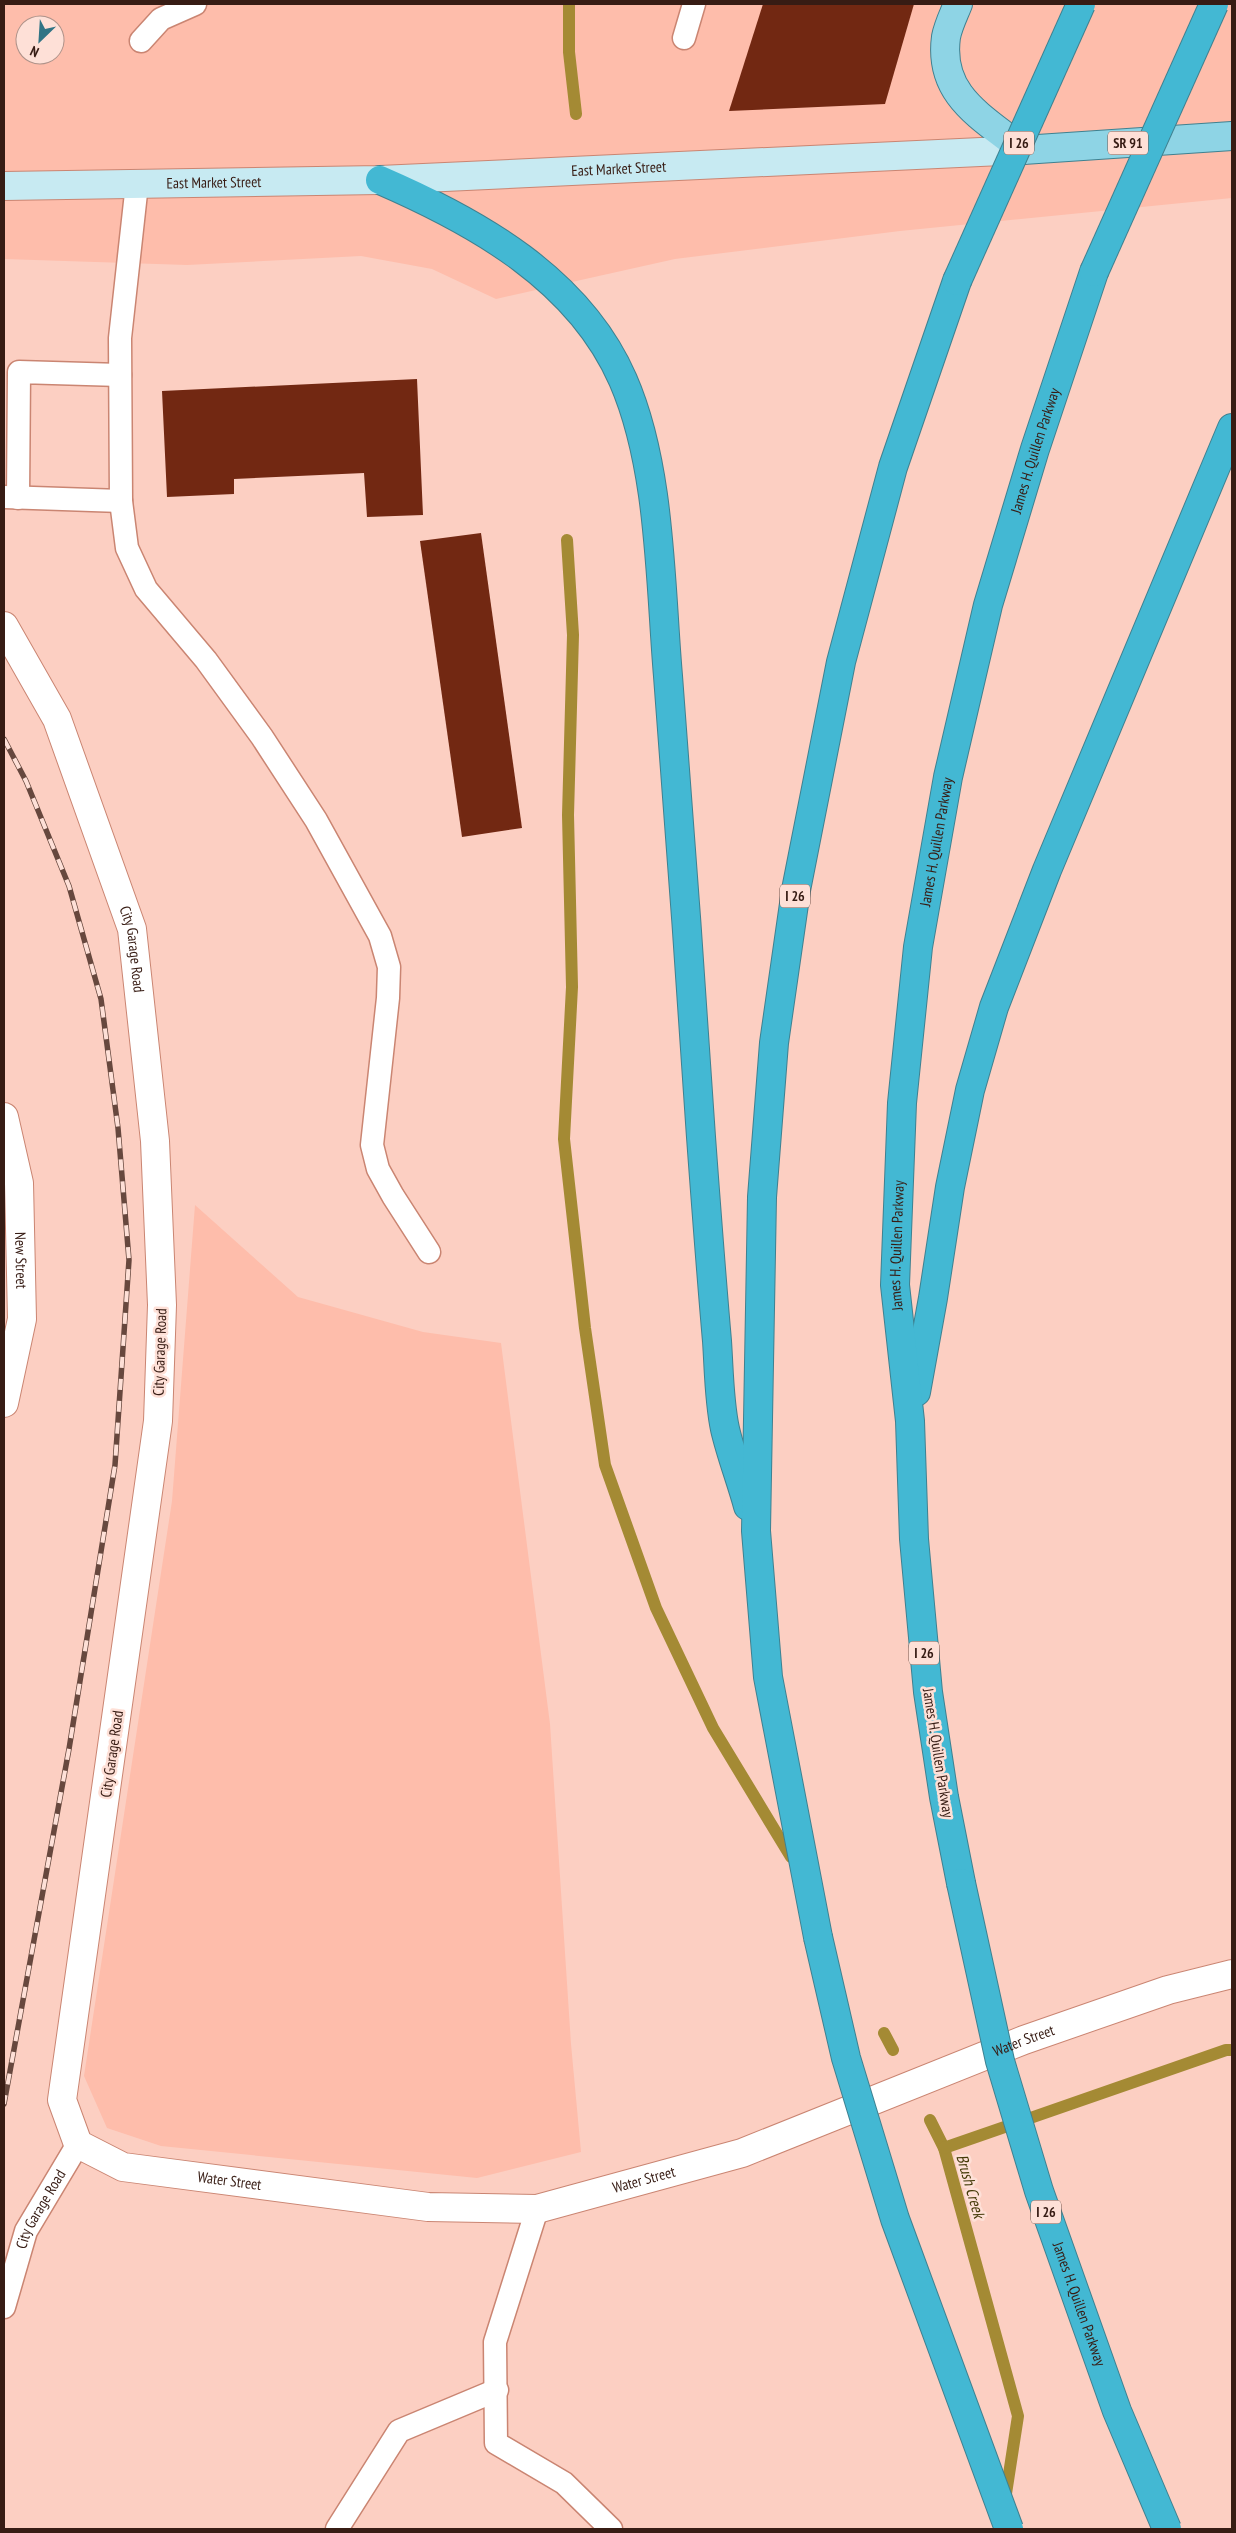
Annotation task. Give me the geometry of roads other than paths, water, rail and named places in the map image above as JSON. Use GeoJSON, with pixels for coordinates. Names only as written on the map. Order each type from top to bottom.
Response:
{"type":"FeatureCollection","features":[{"type":"Feature","properties":{"kind":"highway","name":"I 26"},"geometry":{"type":"LineString","coordinates":[[1009,2529],[895,2218],[846,2058],[818,1937],[768,1678],[756,1531],[762,1197],[774,1043],[796,890],[841,662],[893,467],[957,281],[1081,4]]}},
{"type":"Feature","properties":{"kind":"highway","name":"James H. Quillen Parkway"},"geometry":{"type":"LineString","coordinates":[[1167,2529],[1117,2411],[1039,2191],[1000,2061],[960,1883],[944,1797],[928,1692],[914,1539],[910,1421],[896,1285],[902,1103],[918,947],[948,777],[988,605],[1035,449],[1094,272],[1214,4]]}},
{"type":"Feature","properties":{"kind":"highway"},"geometry":{"type":"LineString","coordinates":[[380,180],[432,203],[500,241],[546,277],[592,328],[623,379],[639,426],[652,487],[659,566],[724,1426],[756,1531]]}},
{"type":"Feature","properties":{"kind":"highway"},"geometry":{"type":"LineString","coordinates":[[910,1421],[966,1109],[994,1007],[1047,870],[1232,428]]}},
{"type":"Feature","properties":{"kind":"main road"},"geometry":{"type":"LineString","coordinates":[[958,4],[946,35],[945,57],[948,78],[963,101],[1023,150]]}},
{"type":"Feature","properties":{"kind":"main road","name":"East Market Street"},"geometry":{"type":"LineString","coordinates":[[4,186],[380,180],[1023,150],[1232,136]]}},
{"type":"Feature","properties":{"kind":"street","name":"City Garage Road"},"geometry":{"type":"LineString","coordinates":[[4,626],[57,719],[132,929],[156,1142],[162,1305],[158,1421],[62,2100],[78,2144]]}},
{"type":"Feature","properties":{"kind":"street","name":"New Street"},"geometry":{"type":"LineString","coordinates":[[4,1117],[19,1183],[22,1319],[4,1403]]}},
{"type":"Feature","properties":{"kind":"street","name":"Water Street"},"geometry":{"type":"LineString","coordinates":[[78,2144],[123,2167],[428,2207],[537,2209],[742,2153],[1024,2040],[1168,1990],[1232,1974]]}},
{"type":"Feature","properties":{"kind":"lane"},"geometry":{"type":"LineString","coordinates":[[141,41],[161,19],[195,4]]}},
{"type":"Feature","properties":{"kind":"lane"},"geometry":{"type":"LineString","coordinates":[[684,38],[694,4]]}},
{"type":"Feature","properties":{"kind":"lane"},"geometry":{"type":"LineString","coordinates":[[137,184],[120,338],[121,501],[127,548],[146,589],[206,660],[262,737],[316,820],[380,936],[388,967],[388,998],[372,1145],[378,1170],[429,1252]]}},
{"type":"Feature","properties":{"kind":"lane"},"geometry":{"type":"LineString","coordinates":[[120,375],[19,372],[11,497],[121,501]]}},
{"type":"Feature","properties":{"kind":"lane","name":"City Garage Road"},"geometry":{"type":"LineString","coordinates":[[4,2307],[26,2231],[78,2144]]}},
{"type":"Feature","properties":{"kind":"lane"},"geometry":{"type":"LineString","coordinates":[[537,2209],[495,2342],[497,2390],[496,2443],[564,2483],[611,2529]]}},
{"type":"Feature","properties":{"kind":"lane"},"geometry":{"type":"LineString","coordinates":[[337,2529],[399,2431],[497,2390]]}},
{"type":"Feature","properties":{"kind":"waterway"},"geometry":{"type":"LineString","coordinates":[[569,4],[569,52],[576,114]]}},
{"type":"Feature","properties":{"kind":"waterway"},"geometry":{"type":"LineString","coordinates":[[567,540],[573,635],[568,815],[572,987],[564,1139],[585,1328],[605,1465],[656,1608],[713,1728],[791,1857]]}},
{"type":"Feature","properties":{"kind":"waterway"},"geometry":{"type":"LineString","coordinates":[[884,2033],[893,2050]]}},
{"type":"Feature","properties":{"kind":"waterway","name":"Brush Creek"},"geometry":{"type":"LineString","coordinates":[[944,2148],[1226,2050],[1232,2050]]}},
{"type":"Feature","properties":{"kind":"waterway","name":"Brush Creek"},"geometry":{"type":"LineString","coordinates":[[930,2120],[944,2148],[1018,2416],[1005,2500]]}},
{"type":"Feature","properties":{"kind":"railway"},"geometry":{"type":"LineString","coordinates":[[4,739],[26,781],[69,886],[101,999],[118,1128],[129,1260],[115,1465],[69,1749],[4,2104]]}}]}
